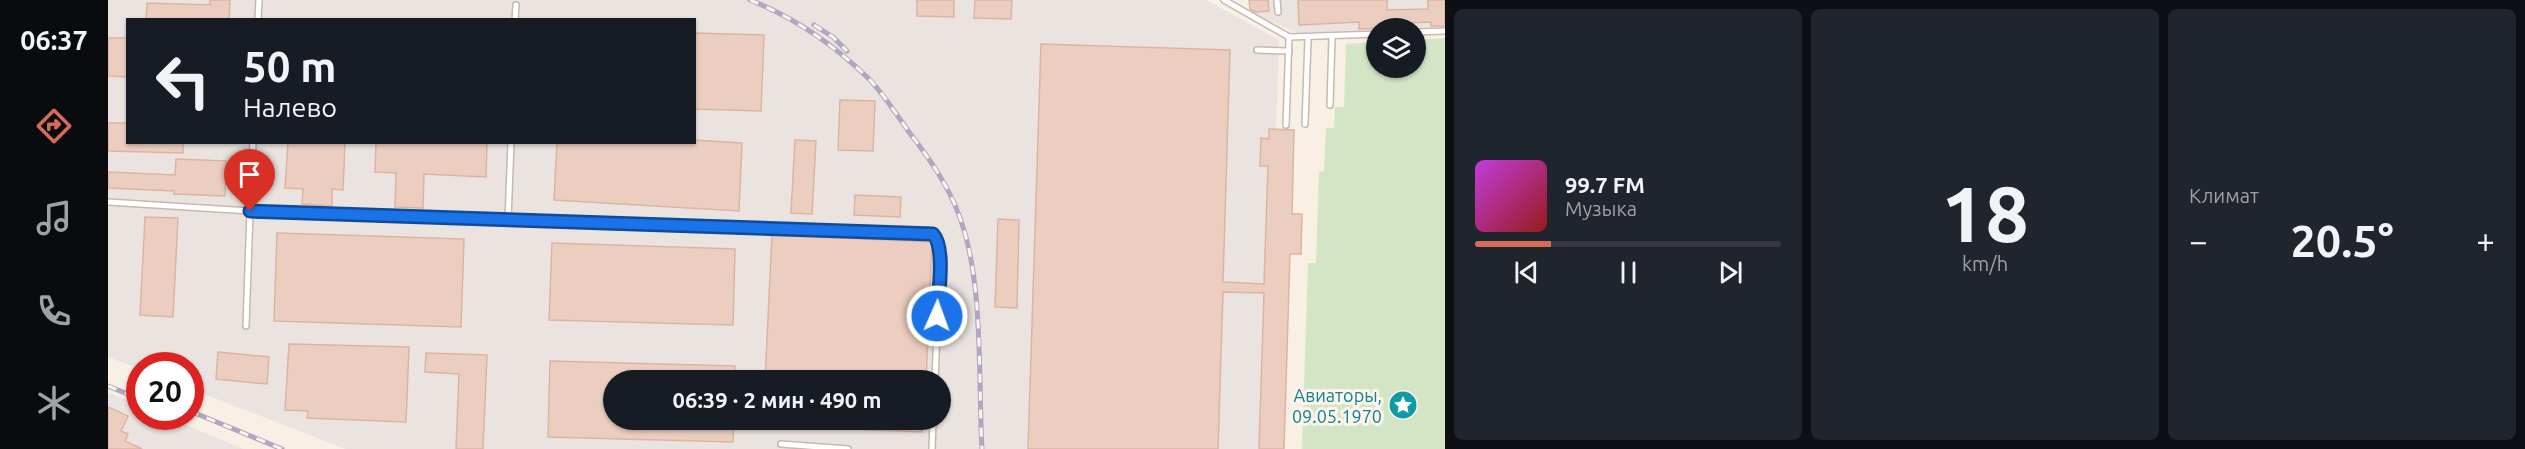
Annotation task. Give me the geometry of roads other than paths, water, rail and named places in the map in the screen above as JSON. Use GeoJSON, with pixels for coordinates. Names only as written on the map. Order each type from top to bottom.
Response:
{"type":"FeatureCollection","features":[{"type":"Feature","properties":{"kind":"lane"},"geometry":{"type":"LineString","coordinates":[[258,18],[259,0]]}},
{"type":"Feature","properties":{"kind":"lane"},"geometry":{"type":"LineString","coordinates":[[1224,0],[1289,37],[1366,35]]}},
{"type":"Feature","properties":{"kind":"lane"},"geometry":{"type":"LineString","coordinates":[[1277,0],[1278,12]]}},
{"type":"Feature","properties":{"kind":"lane"},"geometry":{"type":"LineString","coordinates":[[515,18],[516,4]]}},
{"type":"Feature","properties":{"kind":"lane"},"geometry":{"type":"LineString","coordinates":[[1426,32],[1445,31]]}},
{"type":"Feature","properties":{"kind":"lane"},"geometry":{"type":"LineString","coordinates":[[1286,125],[1289,37]]}},
{"type":"Feature","properties":{"kind":"lane"},"geometry":{"type":"LineString","coordinates":[[1330,105],[1332,37]]}},
{"type":"Feature","properties":{"kind":"lane"},"geometry":{"type":"LineString","coordinates":[[1305,124],[1308,38]]}},
{"type":"Feature","properties":{"kind":"lane"},"geometry":{"type":"LineString","coordinates":[[1257,50],[1289,51]]}},
{"type":"Feature","properties":{"kind":"lane"},"geometry":{"type":"LineString","coordinates":[[246,326],[253,144]]}},
{"type":"Feature","properties":{"kind":"lane"},"geometry":{"type":"LineString","coordinates":[[508,220],[511,144]]}},
{"type":"Feature","properties":{"kind":"lane"},"geometry":{"type":"LineString","coordinates":[[108,202],[250,211],[933,234],[938,239],[940,251],[935,370]]}},
{"type":"Feature","properties":{"kind":"lane"},"geometry":{"type":"LineString","coordinates":[[932,449],[933,430]]}},
{"type":"Feature","properties":{"kind":"lane"},"geometry":{"type":"LineString","coordinates":[[781,444],[848,449]]}},
{"type":"Feature","properties":{"kind":"railway"},"geometry":{"type":"LineString","coordinates":[[750,0],[812,33],[868,78],[924,152],[950,195],[968,244],[973,272],[978,332],[982,449]]}},
{"type":"Feature","properties":{"kind":"railway"},"geometry":{"type":"LineString","coordinates":[[814,25],[833,37],[847,51]]}},
{"type":"Feature","properties":{"kind":"railway"},"geometry":{"type":"LineString","coordinates":[[108,386],[126,393]]}},
{"type":"Feature","properties":{"kind":"railway"},"geometry":{"type":"LineString","coordinates":[[204,417],[282,449]]}},
{"type":"Feature","properties":{"kind":"place","name":"Авиаторы, 09.05.1970"},"geometry":{"type":"Point","coordinates":[1403,405]}}]}
